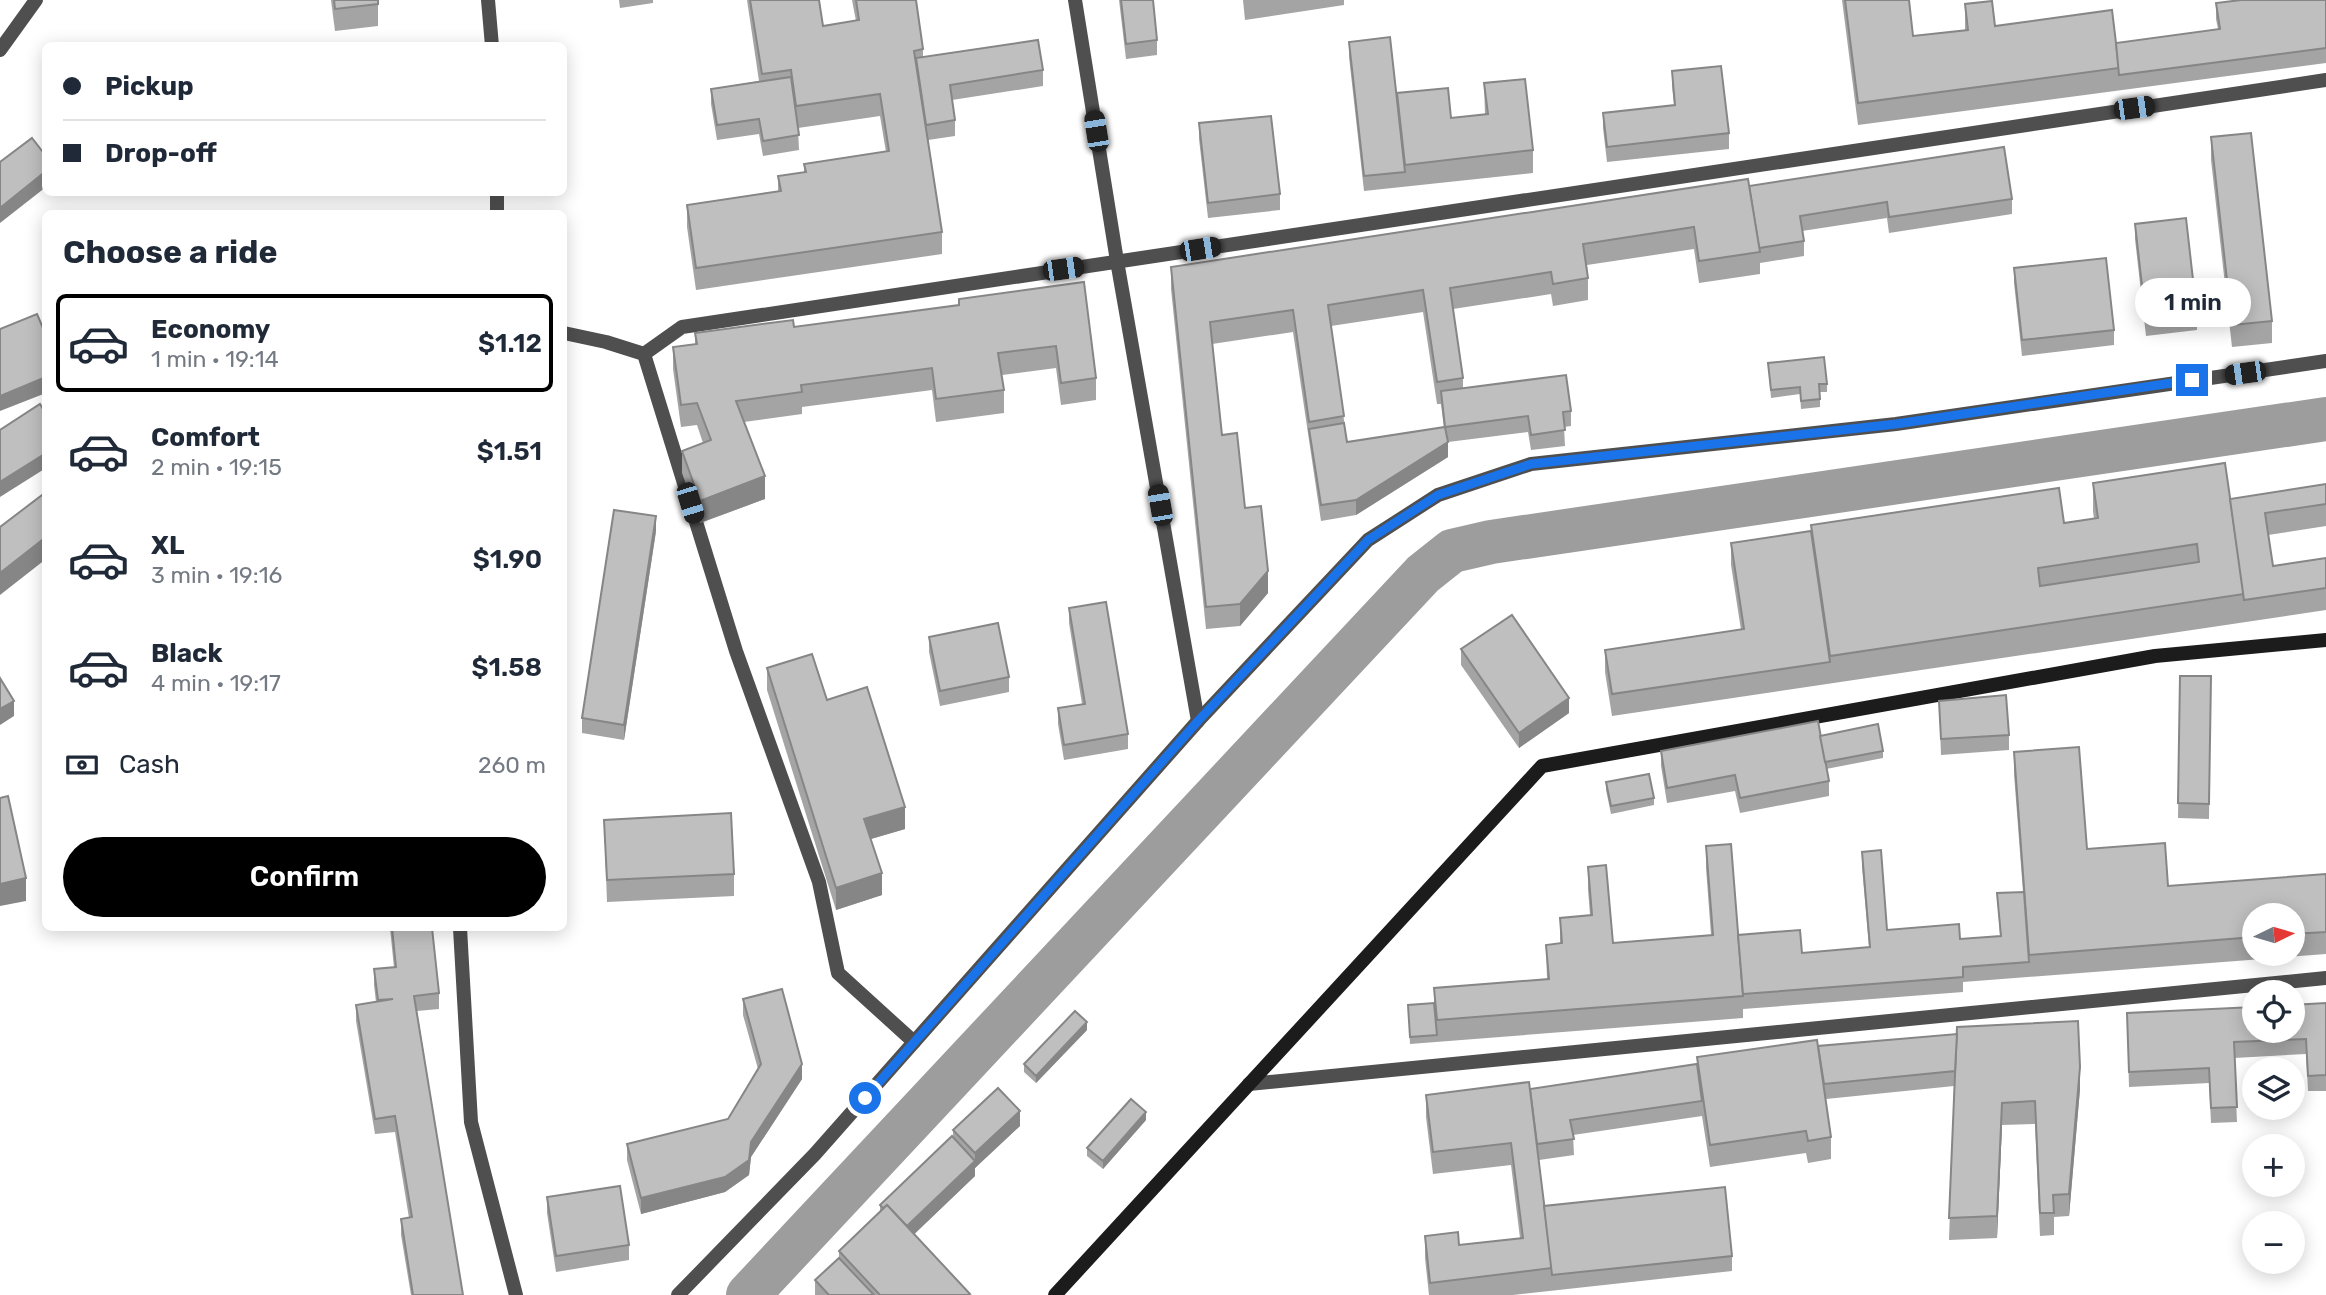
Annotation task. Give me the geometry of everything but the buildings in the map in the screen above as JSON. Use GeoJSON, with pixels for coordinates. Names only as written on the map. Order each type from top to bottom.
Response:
{"type":"FeatureCollection","features":[{"type":"Feature","properties":{"kind":"street"},"geometry":{"type":"LineString","coordinates":[[0,50],[36,0]]}},
{"type":"Feature","properties":{"kind":"street"},"geometry":{"type":"LineString","coordinates":[[488,0],[492,42]]}},
{"type":"Feature","properties":{"kind":"street"},"geometry":{"type":"LineString","coordinates":[[1074,0],[1198,721]]}},
{"type":"Feature","properties":{"kind":"street"},"geometry":{"type":"LineString","coordinates":[[645,354],[682,327],[2326,80]]}},
{"type":"Feature","properties":{"kind":"street"},"geometry":{"type":"LineString","coordinates":[[567,334],[645,354]]}},
{"type":"Feature","properties":{"kind":"street"},"geometry":{"type":"LineString","coordinates":[[645,354],[736,652],[819,882],[838,973],[914,1042]]}},
{"type":"Feature","properties":{"kind":"street"},"geometry":{"type":"LineString","coordinates":[[678,1295],[815,1154],[1198,721],[1368,540],[1438,495],[1531,464],[1896,424],[2326,361]]}},
{"type":"Feature","properties":{"kind":"street"},"geometry":{"type":"LineString","coordinates":[[1055,1295],[1542,766],[2155,656],[2326,640]]}},
{"type":"Feature","properties":{"kind":"street"},"geometry":{"type":"LineString","coordinates":[[460,931],[471,1122],[516,1295]]}},
{"type":"Feature","properties":{"kind":"street"},"geometry":{"type":"LineString","coordinates":[[1249,1084],[2326,978]]}},
{"type":"Feature","properties":{"kind":"waterway"},"geometry":{"type":"LineString","coordinates":[[748,1295],[1423,574],[1452,551],[1491,542],[2326,419]]}},
{"type":"Feature","properties":{"kind":"route"},"geometry":{"type":"LineString","coordinates":[[865,1098],[1198,721],[1368,540],[1438,495],[1531,464],[1896,424],[2192,380]]}}]}
